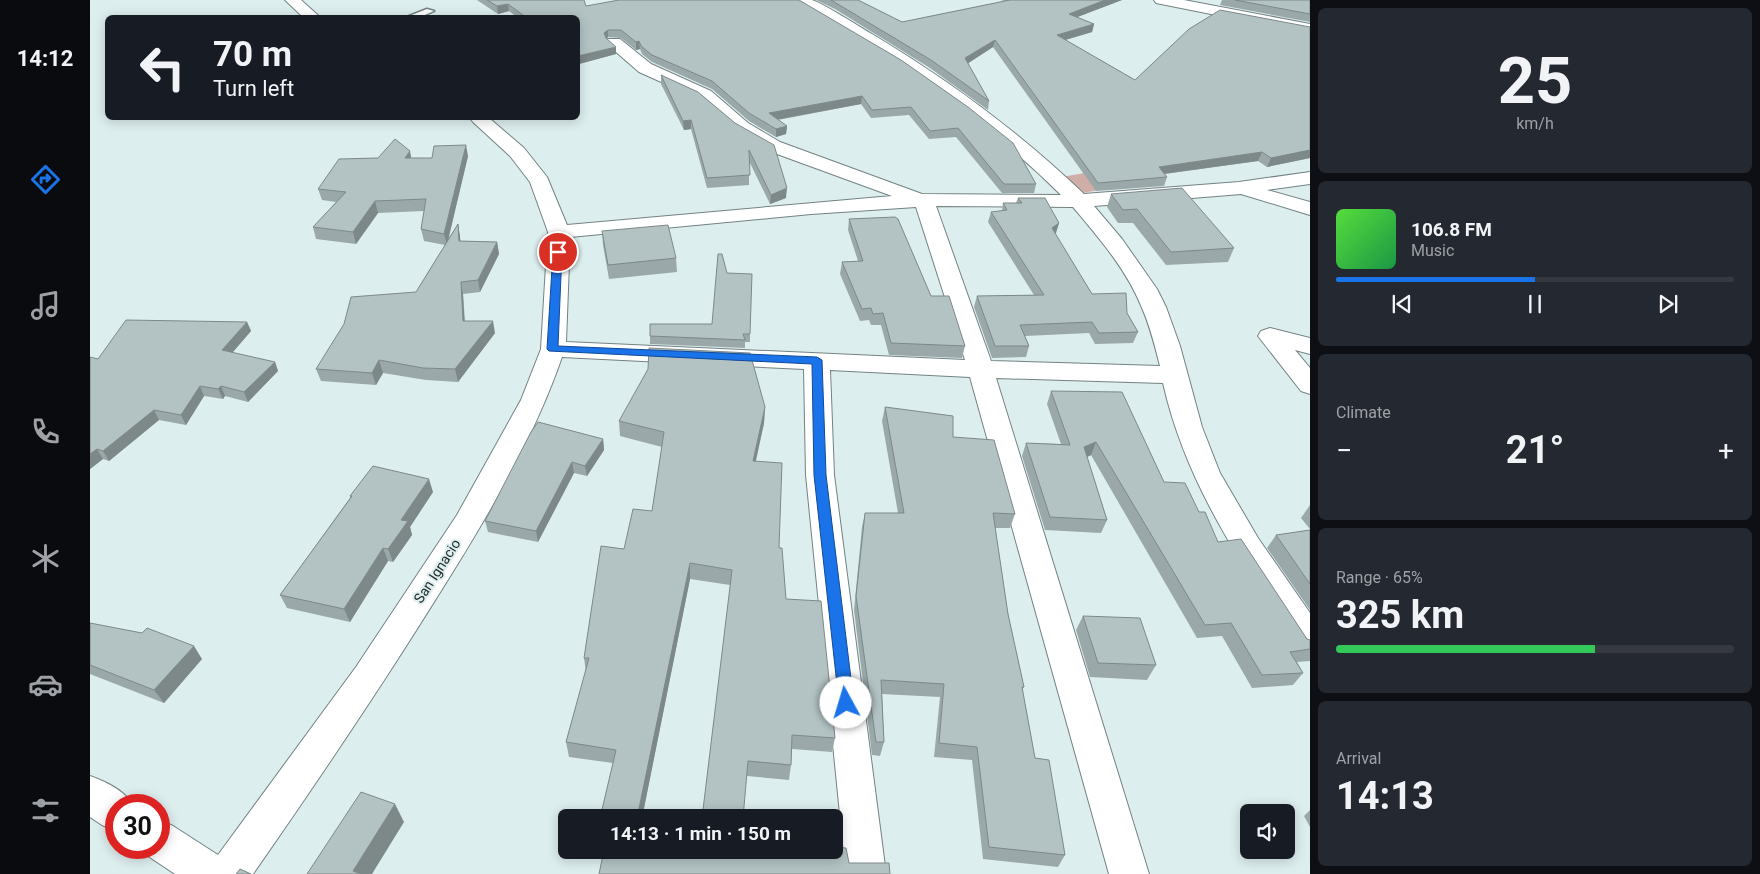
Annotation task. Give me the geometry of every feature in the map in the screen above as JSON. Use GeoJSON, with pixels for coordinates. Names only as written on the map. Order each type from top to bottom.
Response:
{"type":"FeatureCollection","features":[{"type":"Feature","properties":{"kind":"street"},"geometry":{"type":"LineString","coordinates":[[292,0],[310,15]]}},
{"type":"Feature","properties":{"kind":"street"},"geometry":{"type":"LineString","coordinates":[[800,0],[915,68],[991,121],[1079,201],[1121,252],[1145,290],[1162,325],[1181,409],[1195,448],[1213,486],[1238,530],[1310,640]]}},
{"type":"Feature","properties":{"kind":"street"},"geometry":{"type":"LineString","coordinates":[[1160,0],[1310,28]]}},
{"type":"Feature","properties":{"kind":"street"},"geometry":{"type":"LineString","coordinates":[[614,42],[646,68],[705,95],[742,127],[773,146],[924,200]]}},
{"type":"Feature","properties":{"kind":"street"},"geometry":{"type":"LineString","coordinates":[[481,120],[517,152],[540,181],[559,232],[811,208],[924,200],[1079,201],[1239,188],[1310,178]]}},
{"type":"Feature","properties":{"kind":"street"},"geometry":{"type":"LineString","coordinates":[[1239,188],[1310,209]]}},
{"type":"Feature","properties":{"kind":"street"},"geometry":{"type":"LineString","coordinates":[[924,200],[981,369],[1129,874]]}},
{"type":"Feature","properties":{"kind":"street","name":"San Ignacio"},"geometry":{"type":"LineString","coordinates":[[229,874],[368,678],[468,523],[534,400],[553,349],[559,232]]}},
{"type":"Feature","properties":{"kind":"street"},"geometry":{"type":"LineString","coordinates":[[1310,346],[1270,336],[1310,385]]}},
{"type":"Feature","properties":{"kind":"street"},"geometry":{"type":"LineString","coordinates":[[553,349],[981,369],[1173,375]]}},
{"type":"Feature","properties":{"kind":"street"},"geometry":{"type":"LineString","coordinates":[[817,360],[820,475],[866,874]]}},
{"type":"Feature","properties":{"kind":"street"},"geometry":{"type":"LineString","coordinates":[[90,794],[105,804]]}},
{"type":"Feature","properties":{"kind":"street"},"geometry":{"type":"LineString","coordinates":[[170,847],[211,874]]}},
{"type":"Feature","properties":{"kind":"lane"},"geometry":{"type":"LineString","coordinates":[[417,15],[430,11]]}},
{"type":"Feature","properties":{"kind":"shaded area"},"geometry":{"type":"Polygon","coordinates":[[[1144,163],[1163,179],[1082,193],[1061,177],[1144,163]]]}},
{"type":"Feature","properties":{"kind":"building"},"geometry":{"type":"Polygon","coordinates":[[[487,0],[584,0],[586,6],[619,0],[799,0],[901,60],[968,107],[1013,143],[1036,184],[1004,184],[958,128],[930,131],[911,107],[872,110],[862,96],[769,113],[787,126],[776,129],[749,113],[712,81],[652,55],[641,46],[639,41],[636,42],[621,30],[608,30],[604,33],[606,38],[616,47],[580,56],[580,15],[523,15],[508,4],[497,6],[487,0]]]}},
{"type":"Feature","properties":{"kind":"building"},"geometry":{"type":"Polygon","coordinates":[[[831,0],[858,0],[902,22],[1010,0],[1105,0],[1069,14],[1094,24],[1057,35],[1135,80],[1189,29],[1220,10],[1310,27],[1310,150],[1271,158],[1262,152],[1159,167],[1167,177],[1098,183],[995,40],[965,58],[989,101],[931,60],[831,0]]]}},
{"type":"Feature","properties":{"kind":"building"},"geometry":{"type":"Polygon","coordinates":[[[1235,0],[1310,0],[1310,14],[1235,0]]]}},
{"type":"Feature","properties":{"kind":"building"},"geometry":{"type":"Polygon","coordinates":[[[661,75],[698,92],[735,123],[774,145],[787,188],[771,195],[749,150],[750,175],[707,178],[691,120],[683,121],[661,75]]]}},
{"type":"Feature","properties":{"kind":"building"},"geometry":{"type":"Polygon","coordinates":[[[395,139],[410,151],[405,158],[432,158],[434,146],[466,145],[444,234],[421,229],[426,199],[375,201],[353,232],[313,227],[346,192],[318,189],[339,159],[378,158],[395,139]]]}},
{"type":"Feature","properties":{"kind":"building"},"geometry":{"type":"Polygon","coordinates":[[[1182,188],[1234,248],[1171,252],[1137,209],[1123,210],[1111,194],[1182,188]]]}},
{"type":"Feature","properties":{"kind":"building"},"geometry":{"type":"Polygon","coordinates":[[[1018,198],[1045,198],[1059,223],[1052,228],[1092,294],[1126,293],[1127,313],[1138,332],[1099,333],[1092,322],[1020,325],[1029,346],[995,346],[977,296],[1044,295],[991,212],[1007,210],[1003,203],[1022,203],[1018,198]]]}},
{"type":"Feature","properties":{"kind":"building"},"geometry":{"type":"Polygon","coordinates":[[[895,217],[898,219],[931,296],[949,296],[965,346],[891,343],[883,313],[873,314],[871,308],[862,309],[842,262],[863,261],[849,219],[895,217]]]}},
{"type":"Feature","properties":{"kind":"building"},"geometry":{"type":"Polygon","coordinates":[[[458,224],[459,241],[497,242],[478,280],[461,282],[463,321],[493,321],[455,369],[423,368],[379,360],[372,373],[316,369],[344,324],[351,297],[416,292],[458,224]]]}},
{"type":"Feature","properties":{"kind":"building"},"geometry":{"type":"Polygon","coordinates":[[[668,225],[676,258],[608,265],[602,231],[668,225]]]}},
{"type":"Feature","properties":{"kind":"building"},"geometry":{"type":"Polygon","coordinates":[[[718,254],[722,254],[727,273],[752,274],[750,334],[743,334],[745,340],[650,336],[650,324],[712,324],[718,254]]]}},
{"type":"Feature","properties":{"kind":"building"},"geometry":{"type":"Polygon","coordinates":[[[126,320],[247,322],[222,350],[275,362],[244,392],[221,386],[218,389],[200,386],[181,415],[154,410],[103,451],[97,449],[90,454],[90,357],[98,359],[126,320]]]}},
{"type":"Feature","properties":{"kind":"building"},"geometry":{"type":"Polygon","coordinates":[[[649,348],[750,353],[765,407],[753,461],[782,463],[779,548],[782,548],[786,599],[821,601],[835,738],[792,735],[791,765],[748,761],[744,809],[703,809],[732,570],[690,563],[639,809],[602,809],[616,750],[566,742],[589,658],[584,658],[601,546],[624,549],[633,509],[652,511],[664,432],[619,421],[648,369],[649,348]]]}},
{"type":"Feature","properties":{"kind":"building"},"geometry":{"type":"Polygon","coordinates":[[[1051,391],[1122,392],[1164,482],[1185,483],[1199,512],[1205,512],[1218,542],[1241,539],[1307,639],[1310,640],[1310,649],[1290,652],[1303,673],[1262,675],[1231,623],[1205,625],[1096,442],[1084,447],[1107,520],[1050,517],[1026,443],[1070,445],[1051,391]]]}},
{"type":"Feature","properties":{"kind":"building"},"geometry":{"type":"Polygon","coordinates":[[[885,407],[953,416],[953,437],[994,440],[1015,514],[993,513],[1008,614],[1024,687],[1022,687],[1035,758],[1049,760],[1065,855],[989,847],[977,747],[939,743],[944,684],[881,680],[884,742],[876,742],[856,596],[865,513],[904,513],[885,407]]]}},
{"type":"Feature","properties":{"kind":"building"},"geometry":{"type":"Polygon","coordinates":[[[538,422],[603,439],[585,466],[572,462],[536,531],[485,521],[531,432],[538,422]]]}},
{"type":"Feature","properties":{"kind":"building"},"geometry":{"type":"Polygon","coordinates":[[[373,466],[429,479],[401,520],[408,521],[388,549],[383,548],[344,609],[280,595],[352,496],[350,496],[373,466]]]}},
{"type":"Feature","properties":{"kind":"building"},"geometry":{"type":"Polygon","coordinates":[[[1310,530],[1310,584],[1276,535],[1310,530]]]}},
{"type":"Feature","properties":{"kind":"building"},"geometry":{"type":"Polygon","coordinates":[[[1083,616],[1140,618],[1156,665],[1098,663],[1083,616]]]}},
{"type":"Feature","properties":{"kind":"building"},"geometry":{"type":"Polygon","coordinates":[[[90,623],[142,633],[147,628],[194,646],[154,690],[90,665],[90,623]]]}},
{"type":"Feature","properties":{"kind":"building"},"geometry":{"type":"Polygon","coordinates":[[[361,792],[395,804],[353,871],[361,874],[307,874],[361,792]]]}},
{"type":"Feature","properties":{"kind":"building"},"geometry":{"type":"Polygon","coordinates":[[[843,848],[846,848],[849,863],[889,863],[890,874],[599,874],[602,859],[843,859],[843,848]]]}},
{"type":"Feature","properties":{"kind":"building"},"geometry":{"type":"Polygon","coordinates":[[[240,869],[251,874],[236,874],[240,869]]]}},
{"type":"Feature","properties":{"kind":"route"},"geometry":{"type":"LineString","coordinates":[[558,252],[553,349],[817,360],[820,475],[846,703]]}}]}
